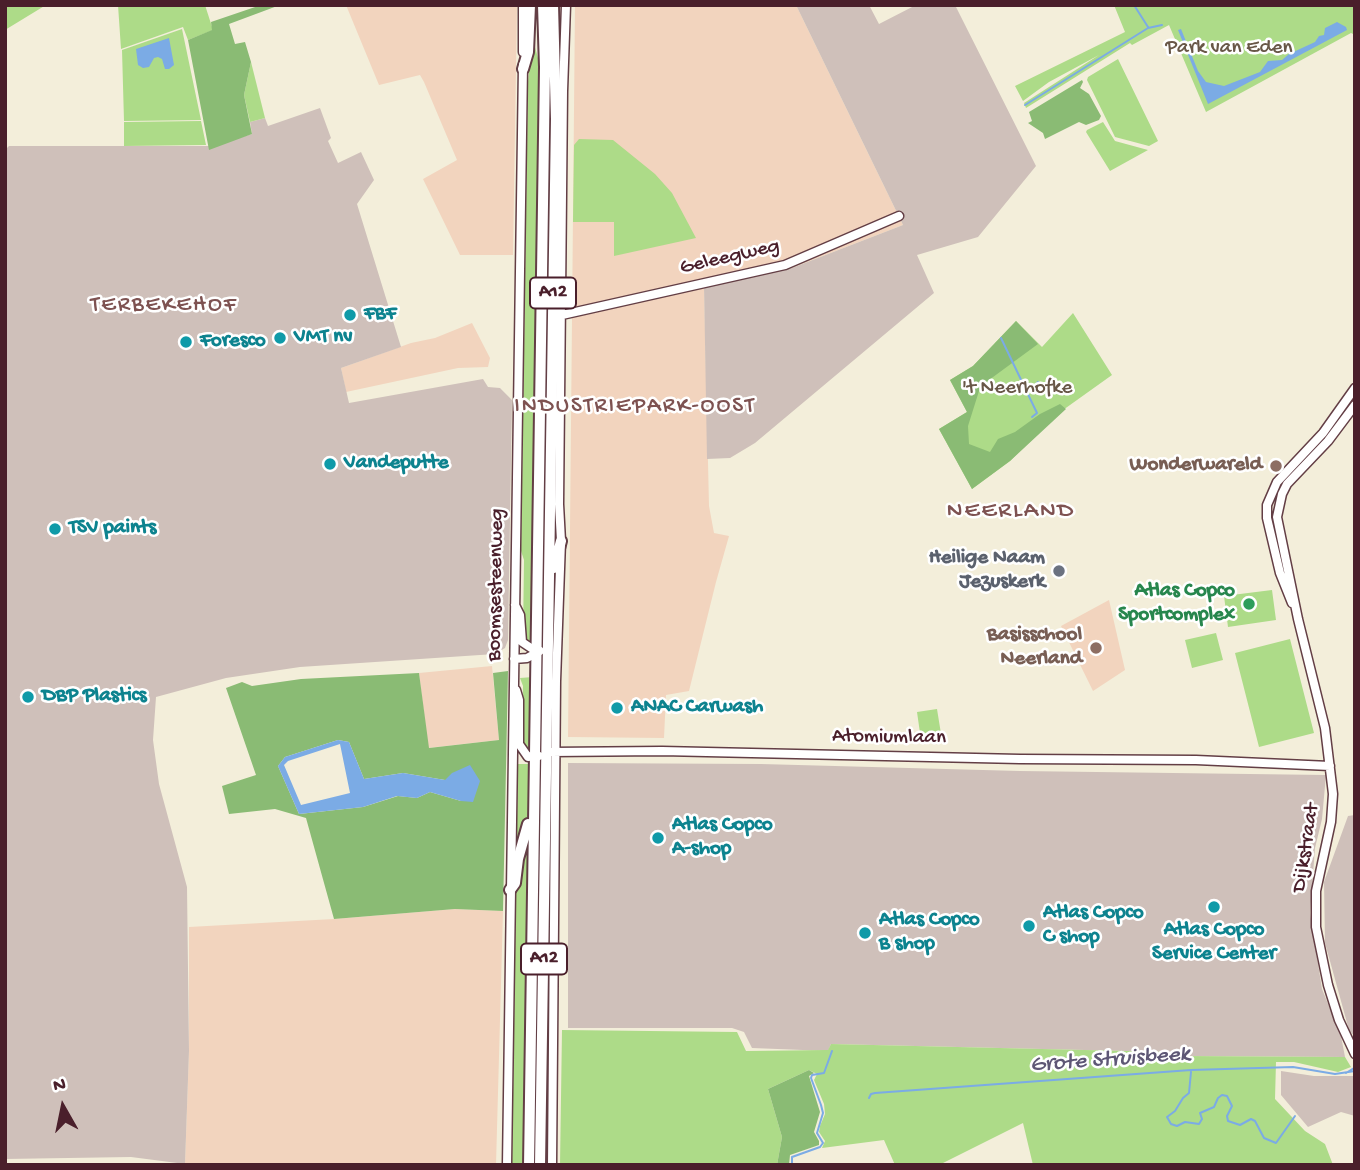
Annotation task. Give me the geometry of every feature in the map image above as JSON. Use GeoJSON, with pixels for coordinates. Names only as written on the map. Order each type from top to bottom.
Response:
{"type":"FeatureCollection","features":[{"type":"Feature","properties":{"kind":"highway"},"geometry":{"type":"LineString","coordinates":[[523,69],[528,52],[530,5]]}},
{"type":"Feature","properties":{"kind":"highway","name":"A12"},"geometry":{"type":"LineString","coordinates":[[529,1165],[534,809],[546,754],[537,652],[544,5]]}},
{"type":"Feature","properties":{"kind":"highway","name":"A12"},"geometry":{"type":"LineString","coordinates":[[541,1165],[556,119],[553,5]]}},
{"type":"Feature","properties":{"kind":"highway"},"geometry":{"type":"LineString","coordinates":[[559,5],[563,91]]}},
{"type":"Feature","properties":{"kind":"highway"},"geometry":{"type":"LineString","coordinates":[[549,580],[561,541]]}},
{"type":"Feature","properties":{"kind":"highway"},"geometry":{"type":"LineString","coordinates":[[510,890],[515,883],[518,859],[527,836],[530,814],[534,809]]}},
{"type":"Feature","properties":{"kind":"main road","name":"Boomsesteenweg"},"geometry":{"type":"LineString","coordinates":[[507,1165],[523,5]]}},
{"type":"Feature","properties":{"kind":"main road"},"geometry":{"type":"LineString","coordinates":[[552,1165],[546,754],[556,681],[561,541],[559,504],[566,5]]}},
{"type":"Feature","properties":{"kind":"main road"},"geometry":{"type":"LineString","coordinates":[[564,199],[567,141],[566,18]]}},
{"type":"Feature","properties":{"kind":"main road","name":"Geleegweg"},"geometry":{"type":"LineString","coordinates":[[562,315],[785,265],[899,216]]}},
{"type":"Feature","properties":{"kind":"main road"},"geometry":{"type":"LineString","coordinates":[[1298,619],[1280,573],[1267,518],[1268,505],[1276,482],[1323,433],[1355,388]]}},
{"type":"Feature","properties":{"kind":"main road"},"geometry":{"type":"LineString","coordinates":[[1298,619],[1278,517],[1282,494],[1355,405]]}},
{"type":"Feature","properties":{"kind":"main road"},"geometry":{"type":"LineString","coordinates":[[514,604],[520,615],[522,642],[537,652]]}},
{"type":"Feature","properties":{"kind":"main road","name":"Dijkstraat"},"geometry":{"type":"LineString","coordinates":[[1298,619],[1325,728],[1333,794],[1331,822],[1316,891],[1316,926],[1328,985],[1339,1020],[1355,1054]]}},
{"type":"Feature","properties":{"kind":"main road"},"geometry":{"type":"LineString","coordinates":[[514,659],[527,658],[548,646]]}},
{"type":"Feature","properties":{"kind":"main road"},"geometry":{"type":"LineString","coordinates":[[513,680],[519,700],[519,744],[525,755],[546,754]]}},
{"type":"Feature","properties":{"kind":"main road","name":"Atomiumlaan"},"geometry":{"type":"LineString","coordinates":[[546,754],[1196,760],[1330,766]]}},
{"type":"Feature","properties":{"kind":"shaded area"},"geometry":{"type":"Polygon","coordinates":[[[346,5],[517,5],[513,255],[460,255],[423,179],[457,160],[424,82],[420,75],[379,85],[346,5]]]}},
{"type":"Feature","properties":{"kind":"shaded area"},"geometry":{"type":"Polygon","coordinates":[[[575,5],[796,5],[903,225],[792,268],[704,286],[709,506],[714,533],[729,536],[689,691],[666,695],[664,738],[568,737],[575,5]]]}},
{"type":"Feature","properties":{"kind":"shaded area"},"geometry":{"type":"Polygon","coordinates":[[[796,5],[869,5],[879,24],[916,5],[955,5],[1036,166],[978,237],[917,255],[934,293],[755,443],[730,458],[707,459],[704,286],[792,268],[903,225],[796,5]]]}},
{"type":"Feature","properties":{"kind":"shaded area","name":"TERBEKEHOF"},"geometry":{"type":"Polygon","coordinates":[[[320,108],[331,138],[328,141],[338,163],[361,152],[374,180],[357,204],[401,347],[341,368],[349,403],[483,379],[488,387],[500,388],[512,400],[508,640],[505,648],[495,654],[300,667],[226,678],[156,697],[153,740],[159,784],[187,887],[189,1051],[185,1164],[131,1157],[5,1159],[5,150],[9,146],[212,146],[252,134],[250,122],[265,118],[268,126],[320,108]]]}},
{"type":"Feature","properties":{"kind":"shaded area"},"geometry":{"type":"Polygon","coordinates":[[[472,323],[490,358],[488,367],[458,368],[346,392],[341,368],[411,343],[435,338],[472,323]]]}},
{"type":"Feature","properties":{"kind":"shaded area","name":"Basisschool Neerland"},"geometry":{"type":"Polygon","coordinates":[[[1109,600],[1125,670],[1093,691],[1061,626],[1109,600]]]}},
{"type":"Feature","properties":{"kind":"shaded area"},"geometry":{"type":"Polygon","coordinates":[[[492,666],[499,740],[428,748],[419,673],[492,666]]]}},
{"type":"Feature","properties":{"kind":"shaded area"},"geometry":{"type":"Polygon","coordinates":[[[568,763],[1326,775],[1322,819],[1315,848],[1310,913],[1322,989],[1341,1036],[1345,1057],[1183,1056],[1169,1052],[831,1044],[828,1051],[752,1048],[744,1032],[732,1028],[568,1028],[568,763]]]}},
{"type":"Feature","properties":{"kind":"shaded area"},"geometry":{"type":"Polygon","coordinates":[[[1355,815],[1355,1037],[1349,1030],[1325,943],[1324,882],[1348,816],[1355,815]]]}},
{"type":"Feature","properties":{"kind":"shaded area"},"geometry":{"type":"Polygon","coordinates":[[[455,909],[503,911],[496,1165],[185,1164],[189,927],[455,909]]]}},
{"type":"Feature","properties":{"kind":"shaded area"},"geometry":{"type":"Polygon","coordinates":[[[1281,1071],[1314,1076],[1355,1076],[1355,1116],[1341,1112],[1308,1127],[1281,1095],[1281,1071]]]}},
{"type":"Feature","properties":{"kind":"green space"},"geometry":{"type":"Polygon","coordinates":[[[5,5],[46,5],[5,30],[5,5]]]}},
{"type":"Feature","properties":{"kind":"green space"},"geometry":{"type":"Polygon","coordinates":[[[118,5],[205,5],[213,30],[188,40],[183,27],[121,49],[118,5]]]}},
{"type":"Feature","properties":{"kind":"green space"},"geometry":{"type":"Polygon","coordinates":[[[261,5],[280,5],[229,24],[235,44],[245,42],[251,62],[244,95],[252,134],[209,150],[188,40],[212,30],[211,22],[261,5]]]}},
{"type":"Feature","properties":{"kind":"green space"},"geometry":{"type":"Polygon","coordinates":[[[547,5],[553,116],[542,632],[547,5]]]}},
{"type":"Feature","properties":{"kind":"green space","name":"Park van Eden"},"geometry":{"type":"Polygon","coordinates":[[[1114,5],[1355,5],[1355,35],[1351,33],[1206,112],[1169,25],[1132,45],[1130,43],[1026,108],[1024,103],[1099,55],[1049,82],[1023,101],[1015,86],[1125,32],[1114,5]]]}},
{"type":"Feature","properties":{"kind":"green space"},"geometry":{"type":"Polygon","coordinates":[[[182,29],[201,120],[124,121],[122,50],[182,29]]]}},
{"type":"Feature","properties":{"kind":"green space"},"geometry":{"type":"Polygon","coordinates":[[[532,36],[541,69],[533,643],[527,642],[523,634],[524,560],[521,551],[528,82],[532,36]]]}},
{"type":"Feature","properties":{"kind":"green space"},"geometry":{"type":"Polygon","coordinates":[[[1118,59],[1158,141],[1149,146],[1115,137],[1087,80],[1118,59]]]}},
{"type":"Feature","properties":{"kind":"green space"},"geometry":{"type":"Polygon","coordinates":[[[251,62],[265,118],[250,122],[244,95],[251,62]]]}},
{"type":"Feature","properties":{"kind":"green space"},"geometry":{"type":"Polygon","coordinates":[[[1082,80],[1080,88],[1089,94],[1101,116],[1099,120],[1086,125],[1079,122],[1045,139],[1043,133],[1028,123],[1032,121],[1029,112],[1082,80]]]}},
{"type":"Feature","properties":{"kind":"green space"},"geometry":{"type":"Polygon","coordinates":[[[201,121],[206,145],[124,146],[124,122],[201,121]]]}},
{"type":"Feature","properties":{"kind":"green space"},"geometry":{"type":"Polygon","coordinates":[[[1103,122],[1115,141],[1148,150],[1110,171],[1086,132],[1103,122]]]}},
{"type":"Feature","properties":{"kind":"green space"},"geometry":{"type":"Polygon","coordinates":[[[579,139],[613,140],[655,174],[672,193],[696,238],[614,256],[614,222],[573,222],[574,145],[579,139]]]}},
{"type":"Feature","properties":{"kind":"green space","name":"'t Neerhofke"},"geometry":{"type":"Polygon","coordinates":[[[1073,313],[1112,375],[1063,410],[1010,461],[972,489],[939,429],[967,412],[950,380],[973,366],[1016,321],[1042,347],[1073,313]]]}},
{"type":"Feature","properties":{"kind":"green space"},"geometry":{"type":"Polygon","coordinates":[[[1016,321],[1038,344],[989,380],[979,391],[968,426],[969,444],[990,452],[998,439],[1015,432],[1040,414],[1060,404],[1066,409],[1010,461],[972,489],[939,429],[967,412],[950,380],[973,366],[1016,321]]]}},
{"type":"Feature","properties":{"kind":"green space","name":"Atlas Copco Sportcomplex"},"geometry":{"type":"Polygon","coordinates":[[[1272,590],[1276,620],[1228,627],[1224,596],[1272,590]]]}},
{"type":"Feature","properties":{"kind":"green space"},"geometry":{"type":"Polygon","coordinates":[[[1216,633],[1223,660],[1192,668],[1185,640],[1216,633]]]}},
{"type":"Feature","properties":{"kind":"green space"},"geometry":{"type":"Polygon","coordinates":[[[1290,639],[1314,733],[1259,747],[1235,653],[1290,639]]]}},
{"type":"Feature","properties":{"kind":"green space"},"geometry":{"type":"Polygon","coordinates":[[[508,671],[503,911],[455,909],[334,919],[306,818],[275,809],[229,814],[222,786],[256,775],[226,688],[242,682],[252,686],[301,679],[419,673],[429,748],[499,740],[493,673],[508,671]],[[338,740],[285,757],[278,766],[299,814],[363,807],[398,796],[417,798],[430,792],[461,801],[445,780],[403,773],[364,779],[349,742],[338,740]]]}},
{"type":"Feature","properties":{"kind":"green space"},"geometry":{"type":"Polygon","coordinates":[[[533,677],[532,753],[526,750],[522,741],[523,686],[520,678],[533,677]]]}},
{"type":"Feature","properties":{"kind":"green space"},"geometry":{"type":"Polygon","coordinates":[[[937,709],[942,740],[921,740],[917,712],[937,709]]]}},
{"type":"Feature","properties":{"kind":"green space"},"geometry":{"type":"Polygon","coordinates":[[[518,764],[532,764],[527,828],[515,863],[514,829],[517,817],[518,764]]]}},
{"type":"Feature","properties":{"kind":"green space"},"geometry":{"type":"Polygon","coordinates":[[[529,831],[525,1165],[512,1165],[516,878],[529,831]]]}},
{"type":"Feature","properties":{"kind":"green space"},"geometry":{"type":"Polygon","coordinates":[[[562,1030],[737,1032],[746,1051],[828,1050],[831,1044],[1169,1052],[1183,1056],[1345,1057],[1351,1067],[1338,1072],[1294,1062],[1276,1062],[1275,1099],[1305,1131],[1325,1144],[1333,1165],[1033,1165],[1023,1123],[939,1165],[895,1165],[884,1140],[822,1148],[825,1141],[819,1132],[825,1114],[824,1104],[814,1080],[817,1074],[809,1070],[768,1089],[782,1137],[777,1165],[560,1165],[562,1030]]]}},
{"type":"Feature","properties":{"kind":"green space"},"geometry":{"type":"Polygon","coordinates":[[[809,1070],[814,1073],[809,1076],[820,1112],[814,1132],[819,1145],[790,1155],[789,1165],[777,1165],[782,1137],[768,1089],[809,1070]]]}},
{"type":"Feature","properties":{"kind":"water"},"geometry":{"type":"Polygon","coordinates":[[[1337,22],[1347,30],[1208,104],[1178,30],[1181,29],[1198,71],[1206,82],[1224,86],[1260,72],[1268,61],[1282,60],[1315,42],[1319,36],[1324,35],[1325,28],[1337,22]]]}},
{"type":"Feature","properties":{"kind":"water"},"geometry":{"type":"Polygon","coordinates":[[[169,38],[174,65],[165,69],[162,59],[158,57],[154,58],[149,67],[138,65],[136,49],[169,38]]]}},
{"type":"Feature","properties":{"kind":"water"},"geometry":{"type":"Polygon","coordinates":[[[338,740],[349,742],[364,779],[403,773],[445,780],[452,773],[470,765],[480,781],[473,802],[430,792],[417,798],[397,796],[363,807],[299,814],[278,766],[285,757],[338,740]],[[340,744],[288,761],[284,765],[301,805],[350,793],[340,744]]]}},
{"type":"Feature","properties":{"kind":"waterway"},"geometry":{"type":"LineString","coordinates":[[1134,5],[1148,27]]}},
{"type":"Feature","properties":{"kind":"waterway"},"geometry":{"type":"LineString","coordinates":[[1025,105],[1148,28],[1162,25]]}},
{"type":"Feature","properties":{"kind":"waterway"},"geometry":{"type":"LineString","coordinates":[[1001,338],[1037,413],[1032,417]]}},
{"type":"Feature","properties":{"kind":"waterway"},"geometry":{"type":"LineString","coordinates":[[1036,384],[1038,382],[1044,388]]}},
{"type":"Feature","properties":{"kind":"waterway"},"geometry":{"type":"LineString","coordinates":[[792,1165],[792,1157],[820,1147],[823,1143],[817,1133],[823,1113],[811,1078],[812,1075],[824,1073],[832,1051]]}},
{"type":"Feature","properties":{"kind":"waterway","name":"Grote Struisbeek"},"geometry":{"type":"LineString","coordinates":[[869,1098],[875,1093],[1191,1070],[1293,1067],[1335,1074],[1355,1071]]}},
{"type":"Feature","properties":{"kind":"waterway","name":"Grote Struisbeek"},"geometry":{"type":"LineString","coordinates":[[1346,1073],[1354,1068]]}},
{"type":"Feature","properties":{"kind":"waterway"},"geometry":{"type":"LineString","coordinates":[[1191,1072],[1189,1093],[1167,1117],[1171,1124],[1199,1124],[1202,1119],[1200,1113],[1214,1107],[1222,1095],[1227,1096],[1232,1106],[1227,1116],[1228,1121],[1240,1125],[1251,1119],[1255,1121],[1264,1138],[1276,1143],[1295,1116]]}},
{"type":"Feature","properties":{"kind":"place","name":"FBF"},"geometry":{"type":"Point","coordinates":[350,315]}},
{"type":"Feature","properties":{"kind":"place","name":"VMT nv"},"geometry":{"type":"Point","coordinates":[280,338]}},
{"type":"Feature","properties":{"kind":"place","name":"Foresco"},"geometry":{"type":"Point","coordinates":[186,342]}},
{"type":"Feature","properties":{"kind":"place","name":"Vandeputte"},"geometry":{"type":"Point","coordinates":[330,464]}},
{"type":"Feature","properties":{"kind":"place","name":"Wonderwareld"},"geometry":{"type":"Point","coordinates":[1276,466]}},
{"type":"Feature","properties":{"kind":"place","name":"TSV paints"},"geometry":{"type":"Point","coordinates":[55,529]}},
{"type":"Feature","properties":{"kind":"place","name":"Heilige Naam Jezuskerk"},"geometry":{"type":"Point","coordinates":[1059,571]}},
{"type":"Feature","properties":{"kind":"place","name":"Atlas Copco Sportcomplex"},"geometry":{"type":"Point","coordinates":[1249,604]}},
{"type":"Feature","properties":{"kind":"place","name":"Basisschool Neerland"},"geometry":{"type":"Point","coordinates":[1096,648]}},
{"type":"Feature","properties":{"kind":"place","name":"DBP Plastics"},"geometry":{"type":"Point","coordinates":[28,697]}},
{"type":"Feature","properties":{"kind":"place","name":"ANAC Carwash"},"geometry":{"type":"Point","coordinates":[617,708]}},
{"type":"Feature","properties":{"kind":"place","name":"Atlas Copco A-shop"},"geometry":{"type":"Point","coordinates":[658,838]}},
{"type":"Feature","properties":{"kind":"place","name":"Atlas Copco Service Center"},"geometry":{"type":"Point","coordinates":[1214,907]}},
{"type":"Feature","properties":{"kind":"place","name":"Atlas Copco C shop"},"geometry":{"type":"Point","coordinates":[1029,926]}},
{"type":"Feature","properties":{"kind":"place","name":"Atlas Copco B shop"},"geometry":{"type":"Point","coordinates":[865,933]}},
{"type":"Feature","properties":{"kind":"district","name":"TERBEKEHOF"},"geometry":{"type":"Point","coordinates":[164,306]}},
{"type":"Feature","properties":{"kind":"district","name":"INDUSTRIEPARK-OOST"},"geometry":{"type":"Point","coordinates":[635,407]}},
{"type":"Feature","properties":{"kind":"district","name":"NEERLAND"},"geometry":{"type":"Point","coordinates":[1011,512]}}]}
